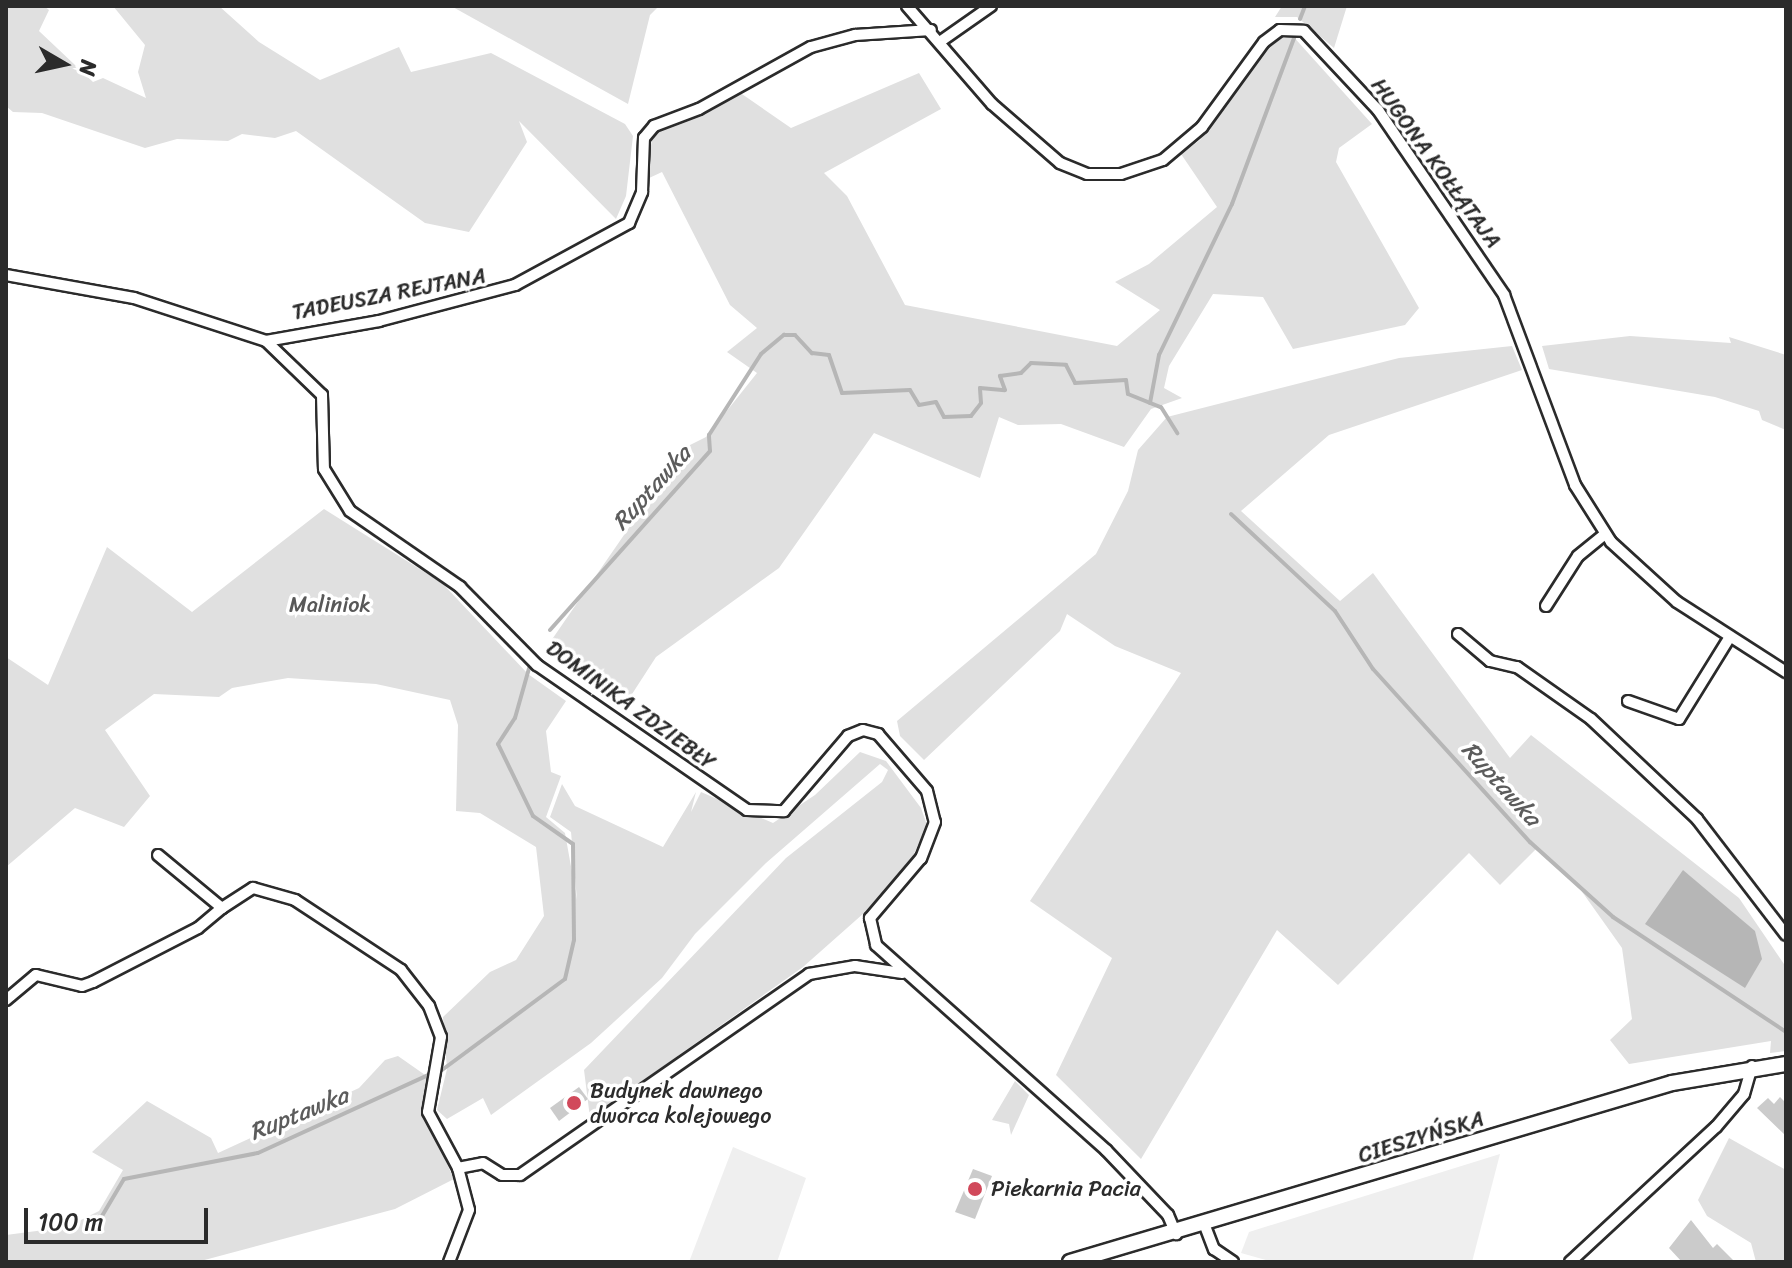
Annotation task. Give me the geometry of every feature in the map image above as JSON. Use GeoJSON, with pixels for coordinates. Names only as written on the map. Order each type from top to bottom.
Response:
{"type":"FeatureCollection","features":[{"type":"Feature","properties":{"kind":"main road","name":"CIESZYŃSKA"},"geometry":{"type":"LineString","coordinates":[[1070,1262],[1205,1226],[1672,1083],[1752,1066],[1786,1064]]}},
{"type":"Feature","properties":{"kind":"street","name":"HUGONA KOŁŁĄTAJA"},"geometry":{"type":"LineString","coordinates":[[907,6],[941,41],[992,104],[1060,163],[1105,175],[1144,168],[1176,151],[1202,127],[1264,42],[1280,30],[1304,31],[1378,110],[1513,310],[1575,485],[1605,534],[1669,596],[1728,640],[1786,672]]}},
{"type":"Feature","properties":{"kind":"street"},"geometry":{"type":"LineString","coordinates":[[941,41],[991,6]]}},
{"type":"Feature","properties":{"kind":"street","name":"TADEUSZA REJTANA"},"geometry":{"type":"LineString","coordinates":[[266,341],[379,321],[515,285],[629,223],[642,192],[644,138],[654,126],[811,47],[855,35],[931,30]]}},
{"type":"Feature","properties":{"kind":"street","name":"DOMINIKA ZDZIEBŁY"},"geometry":{"type":"LineString","coordinates":[[6,275],[134,298],[266,341],[322,395],[324,469],[350,511],[460,587],[537,665],[726,798],[761,814],[784,811],[848,736],[863,730],[878,734],[916,774],[933,804],[932,831],[921,858],[877,905],[869,930],[886,958],[906,975],[932,989],[1095,1140],[1168,1215],[1176,1234]]}},
{"type":"Feature","properties":{"kind":"street"},"geometry":{"type":"LineString","coordinates":[[1546,606],[1578,556],[1605,534]]}},
{"type":"Feature","properties":{"kind":"street"},"geometry":{"type":"LineString","coordinates":[[1458,634],[1490,661],[1517,667],[1591,719],[1697,819],[1786,935]]}},
{"type":"Feature","properties":{"kind":"street"},"geometry":{"type":"LineString","coordinates":[[1628,701],[1679,719],[1728,640]]}},
{"type":"Feature","properties":{"kind":"street"},"geometry":{"type":"LineString","coordinates":[[158,855],[222,908]]}},
{"type":"Feature","properties":{"kind":"street"},"geometry":{"type":"LineString","coordinates":[[6,1000],[36,975],[82,986],[93,982],[198,928],[243,892],[266,890],[322,915],[401,970],[437,1019],[441,1037],[428,1112],[458,1168],[469,1210],[449,1262]]}},
{"type":"Feature","properties":{"kind":"street","name":"DOMINIKA ZDZIEBŁY"},"geometry":{"type":"LineString","coordinates":[[458,1168],[483,1163],[502,1175],[520,1175],[809,974],[855,966],[906,975]]}},
{"type":"Feature","properties":{"kind":"street"},"geometry":{"type":"LineString","coordinates":[[1570,1262],[1716,1127],[1744,1094],[1752,1066]]}},
{"type":"Feature","properties":{"kind":"street"},"geometry":{"type":"LineString","coordinates":[[1205,1226],[1214,1249],[1233,1262]]}},
{"type":"Feature","properties":{"kind":"shaded area"},"geometry":{"type":"Polygon","coordinates":[[[1683,870],[1755,931],[1762,959],[1745,988],[1645,924],[1683,870]]]}},
{"type":"Feature","properties":{"kind":"shaded area"},"geometry":{"type":"Polygon","coordinates":[[[733,1147],[806,1178],[777,1262],[689,1262],[733,1147]]]}},
{"type":"Feature","properties":{"kind":"shaded area"},"geometry":{"type":"Polygon","coordinates":[[[1500,1154],[1472,1262],[1273,1262],[1241,1253],[1249,1232],[1500,1154]]]}},
{"type":"Feature","properties":{"kind":"green space"},"geometry":{"type":"Polygon","coordinates":[[[6,6],[44,6],[49,10],[39,31],[93,82],[103,78],[146,98],[138,72],[145,45],[113,6],[219,6],[259,42],[320,80],[399,47],[411,72],[491,53],[625,124],[633,136],[626,196],[616,219],[519,121],[527,142],[469,232],[425,223],[296,131],[275,138],[242,134],[228,141],[177,139],[145,148],[42,113],[13,112],[6,106],[6,6]]]}},
{"type":"Feature","properties":{"kind":"green space"},"geometry":{"type":"Polygon","coordinates":[[[451,6],[659,6],[650,15],[628,104],[451,6]]]}},
{"type":"Feature","properties":{"kind":"green space"},"geometry":{"type":"Polygon","coordinates":[[[1282,6],[1347,6],[1334,48],[1297,17],[1275,17],[1282,6]]]}},
{"type":"Feature","properties":{"kind":"green space"},"geometry":{"type":"Polygon","coordinates":[[[1291,34],[1372,124],[1339,148],[1336,162],[1419,308],[1405,325],[1293,349],[1263,297],[1213,294],[1169,366],[1164,388],[1182,398],[1151,409],[1124,447],[1061,424],[1018,425],[999,417],[980,478],[874,433],[779,568],[656,657],[623,708],[544,651],[684,448],[706,437],[757,373],[727,352],[757,328],[730,305],[662,172],[647,179],[653,129],[711,111],[739,92],[791,128],[919,73],[941,109],[824,173],[847,196],[905,305],[1117,346],[1160,310],[1115,282],[1149,264],[1217,207],[1181,154],[1200,140],[1262,51],[1277,36],[1291,34]]]}},
{"type":"Feature","properties":{"kind":"green space"},"geometry":{"type":"Polygon","coordinates":[[[1630,336],[1731,343],[1729,337],[1786,355],[1786,430],[1762,420],[1759,411],[1715,397],[1549,369],[1542,346],[1630,336]]]}},
{"type":"Feature","properties":{"kind":"green space"},"geometry":{"type":"Polygon","coordinates":[[[1512,346],[1522,370],[1329,435],[1241,511],[1340,601],[1373,573],[1510,758],[1531,735],[1739,898],[1786,967],[1786,1051],[1770,1053],[1771,1041],[1629,1064],[1610,1040],[1632,1019],[1622,948],[1573,879],[1537,848],[1500,885],[1469,853],[1338,985],[1277,930],[1141,1159],[1056,1075],[1112,958],[1030,901],[1181,673],[1115,646],[1067,614],[1060,631],[924,760],[900,736],[897,721],[1096,554],[1128,491],[1138,450],[1167,417],[1399,358],[1512,346]]]}},
{"type":"Feature","properties":{"kind":"green space","name":"Maliniok"},"geometry":{"type":"Polygon","coordinates":[[[324,509],[442,583],[528,674],[566,701],[546,731],[551,772],[561,776],[546,817],[565,833],[577,900],[571,832],[550,817],[562,784],[575,806],[663,847],[696,792],[691,812],[701,792],[773,823],[815,795],[860,752],[886,761],[921,808],[927,825],[913,856],[864,913],[803,967],[590,1118],[584,1070],[786,858],[882,782],[888,770],[880,764],[766,863],[695,934],[662,978],[591,1043],[491,1115],[483,1098],[447,1119],[437,1110],[447,1069],[443,1017],[490,972],[516,960],[544,916],[536,847],[480,813],[456,811],[458,725],[450,700],[376,684],[288,678],[232,688],[219,697],[154,694],[105,730],[150,796],[124,827],[75,808],[6,867],[6,657],[48,685],[107,547],[192,612],[324,509]]]}},
{"type":"Feature","properties":{"kind":"green space"},"geometry":{"type":"Polygon","coordinates":[[[398,1056],[428,1077],[434,1071],[423,1112],[454,1179],[395,1209],[197,1262],[6,1262],[6,1235],[67,1227],[99,1211],[123,1170],[92,1152],[147,1101],[211,1138],[218,1153],[359,1088],[385,1060],[398,1056]]]}},
{"type":"Feature","properties":{"kind":"green space"},"geometry":{"type":"Polygon","coordinates":[[[1015,1081],[1029,1095],[1011,1135],[1009,1124],[992,1120],[1015,1081]]]}},
{"type":"Feature","properties":{"kind":"green space"},"geometry":{"type":"Polygon","coordinates":[[[1729,1138],[1786,1170],[1786,1262],[1756,1262],[1751,1243],[1707,1216],[1698,1200],[1729,1138]]]}},
{"type":"Feature","properties":{"kind":"building","name":"Budynek dawnego dworca kolejowego"},"geometry":{"type":"Polygon","coordinates":[[[579,1087],[588,1099],[559,1121],[550,1108],[579,1087]]]}},
{"type":"Feature","properties":{"kind":"building"},"geometry":{"type":"Polygon","coordinates":[[[1780,1097],[1786,1103],[1786,1136],[1757,1108],[1768,1098],[1774,1104],[1780,1097]]]}},
{"type":"Feature","properties":{"kind":"building","name":"Piekarnia Pacia"},"geometry":{"type":"Polygon","coordinates":[[[973,1169],[992,1176],[975,1219],[955,1212],[973,1169]]]}},
{"type":"Feature","properties":{"kind":"building"},"geometry":{"type":"Polygon","coordinates":[[[1691,1220],[1713,1248],[1717,1244],[1735,1262],[1682,1262],[1669,1248],[1691,1220]]]}},
{"type":"Feature","properties":{"kind":"waterway"},"geometry":{"type":"LineString","coordinates":[[1300,19],[1305,6]]}},
{"type":"Feature","properties":{"kind":"waterway"},"geometry":{"type":"LineString","coordinates":[[1150,403],[1159,355],[1232,204],[1294,38]]}},
{"type":"Feature","properties":{"kind":"waterway","name":"Ruptawka"},"geometry":{"type":"LineString","coordinates":[[550,630],[710,451],[709,435],[761,354],[784,335],[795,335],[812,353],[829,355],[842,393],[910,390],[919,405],[936,402],[944,417],[971,416],[981,403],[980,388],[1005,390],[1000,376],[1021,373],[1031,363],[1066,365],[1075,383],[1126,380],[1128,394],[1161,407],[1177,433]]}},
{"type":"Feature","properties":{"kind":"waterway","name":"Ruptawka"},"geometry":{"type":"LineString","coordinates":[[1231,514],[1335,611],[1373,669],[1530,842],[1613,917],[1786,1032]]}},
{"type":"Feature","properties":{"kind":"waterway","name":"Ruptawka"},"geometry":{"type":"LineString","coordinates":[[442,1070],[565,979],[574,940],[573,844],[533,816],[498,744],[515,718],[530,665]]}},
{"type":"Feature","properties":{"kind":"waterway","name":"Ruptawka"},"geometry":{"type":"LineString","coordinates":[[102,1216],[124,1179],[258,1153],[428,1075]]}},
{"type":"Feature","properties":{"kind":"place","name":"Budynek dawnego dworca kolejowego"},"geometry":{"type":"Point","coordinates":[574,1103]}},
{"type":"Feature","properties":{"kind":"place","name":"Piekarnia Pacia"},"geometry":{"type":"Point","coordinates":[975,1189]}}]}
